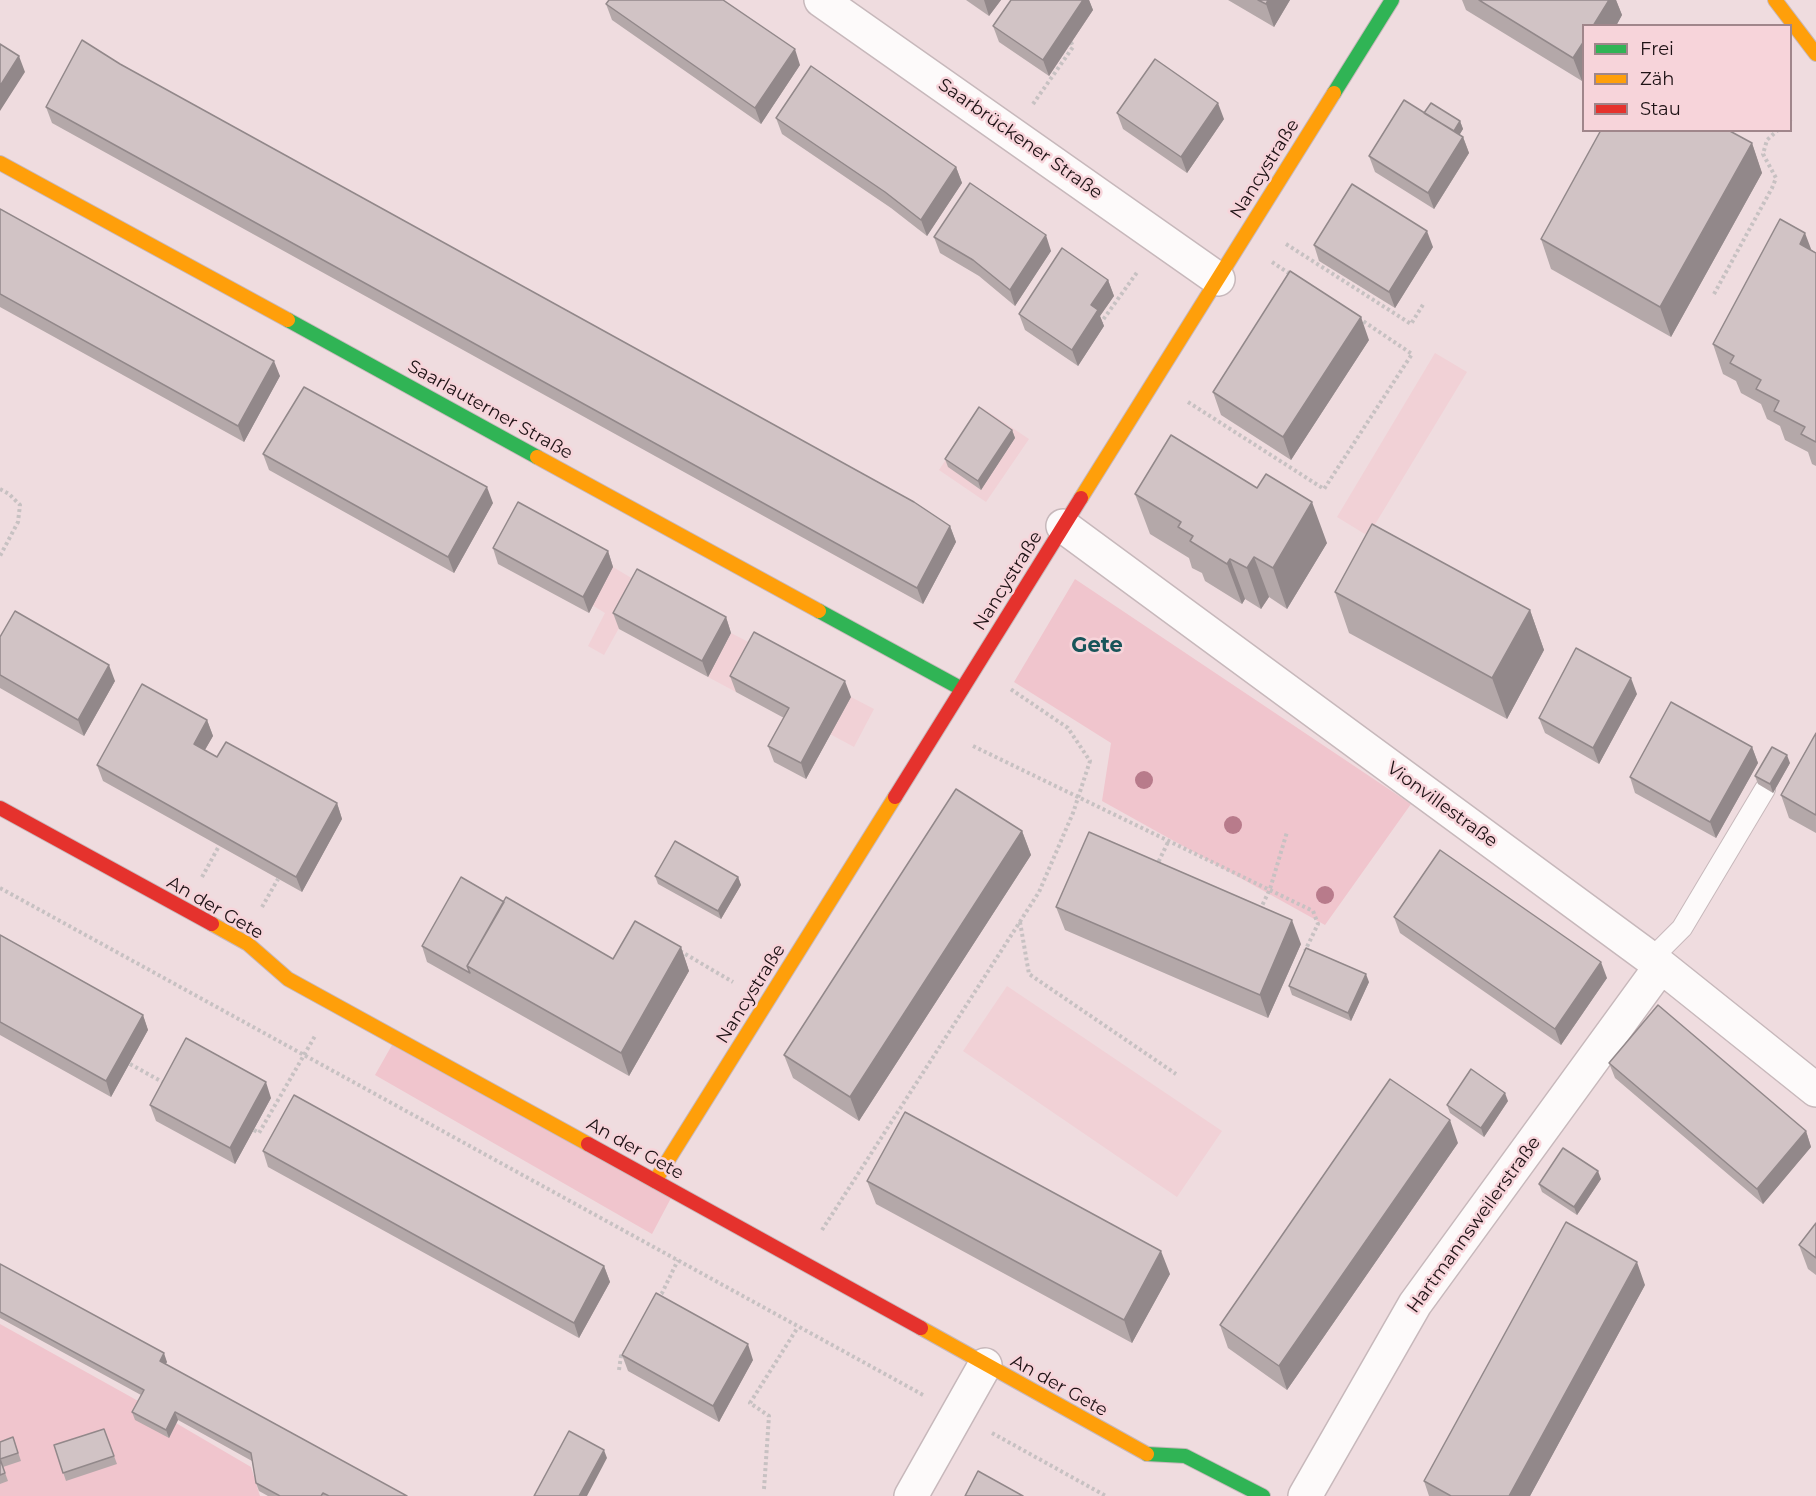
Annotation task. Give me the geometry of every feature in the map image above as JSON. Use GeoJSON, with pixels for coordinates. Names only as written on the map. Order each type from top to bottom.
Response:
{"type":"FeatureCollection","features":[{"type":"Feature","properties":{"kind":"street","name":"Saarbrückener Straße"},"geometry":{"type":"LineString","coordinates":[[821,0],[1218,279]]}},
{"type":"Feature","properties":{"kind":"street","name":"Nancystraße"},"geometry":{"type":"LineString","coordinates":[[655,1181],[1392,0]]}},
{"type":"Feature","properties":{"kind":"street"},"geometry":{"type":"LineString","coordinates":[[1774,0],[1816,54]]}},
{"type":"Feature","properties":{"kind":"street","name":"Saarlauterner Straße"},"geometry":{"type":"LineString","coordinates":[[0,163],[962,689]]}},
{"type":"Feature","properties":{"kind":"street","name":"Vionvillestraße"},"geometry":{"type":"LineString","coordinates":[[1063,526],[1656,962],[1816,1090]]}},
{"type":"Feature","properties":{"kind":"street","name":"An der Gete"},"geometry":{"type":"LineString","coordinates":[[0,808],[248,944],[288,979],[802,1262],[1144,1454],[1185,1456],[1263,1496]]}},
{"type":"Feature","properties":{"kind":"street","name":"Hartmannsweilerstraße"},"geometry":{"type":"LineString","coordinates":[[1305,1496],[1415,1304],[1656,962]]}},
{"type":"Feature","properties":{"kind":"street"},"geometry":{"type":"LineString","coordinates":[[911,1496],[985,1365]]}},
{"type":"Feature","properties":{"kind":"lane"},"geometry":{"type":"LineString","coordinates":[[1656,962],[1682,928],[1765,789]]}},
{"type":"Feature","properties":{"kind":"path"},"geometry":{"type":"LineString","coordinates":[[1012,134],[1073,47],[1071,42]]}},
{"type":"Feature","properties":{"kind":"path"},"geometry":{"type":"LineString","coordinates":[[1714,294],[1776,178],[1763,154],[1767,140],[1776,132]]}},
{"type":"Feature","properties":{"kind":"path"},"geometry":{"type":"LineString","coordinates":[[1253,223],[1411,324],[1424,303]]}},
{"type":"Feature","properties":{"kind":"path"},"geometry":{"type":"LineString","coordinates":[[1100,324],[1161,238]]}},
{"type":"Feature","properties":{"kind":"path"},"geometry":{"type":"LineString","coordinates":[[1241,242],[1298,279]]}},
{"type":"Feature","properties":{"kind":"path"},"geometry":{"type":"LineString","coordinates":[[1154,381],[1324,489],[1412,354],[1355,316]]}},
{"type":"Feature","properties":{"kind":"path"},"geometry":{"type":"LineString","coordinates":[[0,489],[20,505],[18,522],[0,555]]}},
{"type":"Feature","properties":{"kind":"path"},"geometry":{"type":"LineString","coordinates":[[802,1262],[1039,891],[1078,797],[1090,761],[1068,729],[976,666]]}},
{"type":"Feature","properties":{"kind":"path"},"geometry":{"type":"LineString","coordinates":[[937,729],[1313,911],[1318,924],[1305,952]]}},
{"type":"Feature","properties":{"kind":"path"},"geometry":{"type":"LineString","coordinates":[[1258,915],[1270,889],[1287,832]]}},
{"type":"Feature","properties":{"kind":"path"},"geometry":{"type":"LineString","coordinates":[[1155,870],[1169,840]]}},
{"type":"Feature","properties":{"kind":"path"},"geometry":{"type":"LineString","coordinates":[[203,874],[219,846]]}},
{"type":"Feature","properties":{"kind":"path"},"geometry":{"type":"LineString","coordinates":[[262,907],[278,879]]}},
{"type":"Feature","properties":{"kind":"path"},"geometry":{"type":"LineString","coordinates":[[0,888],[1106,1496]]}},
{"type":"Feature","properties":{"kind":"path"},"geometry":{"type":"LineString","coordinates":[[1020,922],[1029,974],[1176,1074]]}},
{"type":"Feature","properties":{"kind":"path"},"geometry":{"type":"LineString","coordinates":[[672,946],[767,1002]]}},
{"type":"Feature","properties":{"kind":"path"},"geometry":{"type":"LineString","coordinates":[[254,1130],[259,1133],[335,1005]]}},
{"type":"Feature","properties":{"kind":"path"},"geometry":{"type":"LineString","coordinates":[[130,1064],[173,1088]]}},
{"type":"Feature","properties":{"kind":"path"},"geometry":{"type":"LineString","coordinates":[[655,1300],[662,1293],[678,1260]]}},
{"type":"Feature","properties":{"kind":"path"},"geometry":{"type":"LineString","coordinates":[[764,1489],[769,1416],[750,1403],[798,1327]]}},
{"type":"Feature","properties":{"kind":"path"},"geometry":{"type":"LineString","coordinates":[[620,1370],[621,1356],[627,1349]]}},
{"type":"Feature","properties":{"kind":"shaded area"},"geometry":{"type":"Polygon","coordinates":[[[1435,353],[1467,372],[1368,536],[1337,517],[1435,353]]]}},
{"type":"Feature","properties":{"kind":"shaded area"},"geometry":{"type":"Polygon","coordinates":[[[981,407],[1029,439],[986,502],[939,470],[981,407]]]}},
{"type":"Feature","properties":{"kind":"shaded area"},"geometry":{"type":"Polygon","coordinates":[[[613,567],[643,585],[604,655],[588,646],[605,613],[592,605],[613,567]]]}},
{"type":"Feature","properties":{"kind":"shaded area"},"geometry":{"type":"Polygon","coordinates":[[[1075,579],[1411,804],[1325,925],[1102,801],[1111,743],[1014,682],[1075,579]]]}},
{"type":"Feature","properties":{"kind":"shaded area"},"geometry":{"type":"Polygon","coordinates":[[[731,633],[760,648],[736,692],[708,677],[731,633]]]}},
{"type":"Feature","properties":{"kind":"shaded area"},"geometry":{"type":"Polygon","coordinates":[[[851,697],[874,709],[854,747],[830,734],[851,697]]]}},
{"type":"Feature","properties":{"kind":"shaded area"},"geometry":{"type":"Polygon","coordinates":[[[1007,986],[1222,1131],[1177,1197],[963,1051],[1007,986]]]}},
{"type":"Feature","properties":{"kind":"shaded area"},"geometry":{"type":"Polygon","coordinates":[[[392,1045],[671,1198],[652,1234],[375,1075],[392,1045]]]}},
{"type":"Feature","properties":{"kind":"shaded area"},"geometry":{"type":"Polygon","coordinates":[[[0,1324],[251,1467],[260,1496],[0,1496],[0,1324]]]}},
{"type":"Feature","properties":{"kind":"building"},"geometry":{"type":"Polygon","coordinates":[[[609,0],[723,0],[795,49],[755,108],[606,4],[609,0]]]}},
{"type":"Feature","properties":{"kind":"building"},"geometry":{"type":"Polygon","coordinates":[[[1011,0],[1083,0],[1043,60],[993,26],[1011,0]]]}},
{"type":"Feature","properties":{"kind":"building"},"geometry":{"type":"Polygon","coordinates":[[[1479,0],[1609,0],[1594,24],[1582,24],[1582,44],[1573,58],[1479,0]]]}},
{"type":"Feature","properties":{"kind":"building"},"geometry":{"type":"Polygon","coordinates":[[[82,40],[120,64],[914,502],[950,526],[917,588],[46,107],[82,40]]]}},
{"type":"Feature","properties":{"kind":"building"},"geometry":{"type":"Polygon","coordinates":[[[0,44],[19,56],[0,86],[0,44]]]}},
{"type":"Feature","properties":{"kind":"building"},"geometry":{"type":"Polygon","coordinates":[[[1155,59],[1218,103],[1181,157],[1117,113],[1155,59]]]}},
{"type":"Feature","properties":{"kind":"building"},"geometry":{"type":"Polygon","coordinates":[[[811,66],[956,167],[921,220],[885,192],[776,118],[811,66]]]}},
{"type":"Feature","properties":{"kind":"building"},"geometry":{"type":"Polygon","coordinates":[[[1404,100],[1463,137],[1428,193],[1369,156],[1404,100]]]}},
{"type":"Feature","properties":{"kind":"building"},"geometry":{"type":"Polygon","coordinates":[[[1431,103],[1460,121],[1454,131],[1424,113],[1431,103]]]}},
{"type":"Feature","properties":{"kind":"building"},"geometry":{"type":"Polygon","coordinates":[[[1600,132],[1732,132],[1752,143],[1660,307],[1541,239],[1600,132]]]}},
{"type":"Feature","properties":{"kind":"building"},"geometry":{"type":"Polygon","coordinates":[[[970,183],[1046,235],[1010,290],[973,260],[934,237],[970,183]]]}},
{"type":"Feature","properties":{"kind":"building"},"geometry":{"type":"Polygon","coordinates":[[[1352,184],[1427,231],[1389,292],[1314,245],[1352,184]]]}},
{"type":"Feature","properties":{"kind":"building"},"geometry":{"type":"Polygon","coordinates":[[[0,209],[274,361],[238,426],[0,294],[0,209]]]}},
{"type":"Feature","properties":{"kind":"building"},"geometry":{"type":"Polygon","coordinates":[[[1780,219],[1805,233],[1800,244],[1816,253],[1816,442],[1801,434],[1805,427],[1774,411],[1779,401],[1756,389],[1761,380],[1730,363],[1734,356],[1713,344],[1780,219]]]}},
{"type":"Feature","properties":{"kind":"building"},"geometry":{"type":"Polygon","coordinates":[[[1062,248],[1108,280],[1091,305],[1098,310],[1072,350],[1019,314],[1062,248]]]}},
{"type":"Feature","properties":{"kind":"building"},"geometry":{"type":"Polygon","coordinates":[[[1290,271],[1361,317],[1283,437],[1213,392],[1290,271]]]}},
{"type":"Feature","properties":{"kind":"building"},"geometry":{"type":"Polygon","coordinates":[[[304,387],[487,487],[448,557],[263,454],[304,387]]]}},
{"type":"Feature","properties":{"kind":"building"},"geometry":{"type":"Polygon","coordinates":[[[979,407],[1012,430],[978,481],[945,459],[979,407]]]}},
{"type":"Feature","properties":{"kind":"building"},"geometry":{"type":"Polygon","coordinates":[[[1171,435],[1257,488],[1266,474],[1312,502],[1273,568],[1254,557],[1247,568],[1230,559],[1227,564],[1190,541],[1193,536],[1178,527],[1181,522],[1135,494],[1171,435]]]}},
{"type":"Feature","properties":{"kind":"building"},"geometry":{"type":"Polygon","coordinates":[[[518,502],[608,551],[583,597],[493,548],[518,502]]]}},
{"type":"Feature","properties":{"kind":"building"},"geometry":{"type":"Polygon","coordinates":[[[1372,524],[1530,610],[1492,678],[1335,592],[1372,524]]]}},
{"type":"Feature","properties":{"kind":"building"},"geometry":{"type":"Polygon","coordinates":[[[637,569],[726,617],[702,661],[613,613],[637,569]]]}},
{"type":"Feature","properties":{"kind":"building"},"geometry":{"type":"Polygon","coordinates":[[[15,611],[109,665],[78,720],[0,675],[0,637],[15,611]]]}},
{"type":"Feature","properties":{"kind":"building"},"geometry":{"type":"Polygon","coordinates":[[[754,632],[845,681],[801,763],[768,746],[789,708],[730,676],[754,632]]]}},
{"type":"Feature","properties":{"kind":"building"},"geometry":{"type":"Polygon","coordinates":[[[1576,648],[1631,678],[1593,748],[1539,718],[1576,648]]]}},
{"type":"Feature","properties":{"kind":"building"},"geometry":{"type":"Polygon","coordinates":[[[142,684],[207,720],[194,744],[217,757],[226,742],[337,803],[296,877],[97,765],[142,684]]]}},
{"type":"Feature","properties":{"kind":"building"},"geometry":{"type":"Polygon","coordinates":[[[1671,702],[1752,747],[1710,822],[1630,777],[1671,702]]]}},
{"type":"Feature","properties":{"kind":"building"},"geometry":{"type":"Polygon","coordinates":[[[1816,733],[1816,815],[1781,795],[1816,733]]]}},
{"type":"Feature","properties":{"kind":"building"},"geometry":{"type":"Polygon","coordinates":[[[1772,747],[1787,755],[1770,784],[1755,776],[1772,747]]]}},
{"type":"Feature","properties":{"kind":"building"},"geometry":{"type":"Polygon","coordinates":[[[956,789],[1022,831],[850,1097],[784,1055],[956,789]]]}},
{"type":"Feature","properties":{"kind":"building"},"geometry":{"type":"Polygon","coordinates":[[[1089,832],[1292,920],[1260,995],[1056,907],[1089,832]]]}},
{"type":"Feature","properties":{"kind":"building"},"geometry":{"type":"Polygon","coordinates":[[[675,841],[738,877],[718,911],[655,876],[675,841]]]}},
{"type":"Feature","properties":{"kind":"building"},"geometry":{"type":"Polygon","coordinates":[[[1440,850],[1601,962],[1555,1029],[1394,917],[1440,850]]]}},
{"type":"Feature","properties":{"kind":"building"},"geometry":{"type":"Polygon","coordinates":[[[461,877],[504,902],[467,966],[470,973],[422,946],[461,877]]]}},
{"type":"Feature","properties":{"kind":"building"},"geometry":{"type":"Polygon","coordinates":[[[506,897],[613,959],[635,921],[681,947],[621,1053],[467,966],[506,897]]]}},
{"type":"Feature","properties":{"kind":"building"},"geometry":{"type":"Polygon","coordinates":[[[0,935],[143,1015],[106,1081],[0,1022],[0,935]]]}},
{"type":"Feature","properties":{"kind":"building"},"geometry":{"type":"Polygon","coordinates":[[[1306,948],[1366,974],[1348,1013],[1289,986],[1306,948]]]}},
{"type":"Feature","properties":{"kind":"building"},"geometry":{"type":"Polygon","coordinates":[[[1658,1005],[1806,1131],[1757,1189],[1609,1063],[1658,1005]]]}},
{"type":"Feature","properties":{"kind":"building"},"geometry":{"type":"Polygon","coordinates":[[[186,1038],[266,1082],[230,1148],[150,1105],[186,1038]]]}},
{"type":"Feature","properties":{"kind":"building"},"geometry":{"type":"Polygon","coordinates":[[[1471,1069],[1505,1093],[1481,1128],[1447,1105],[1471,1069]]]}},
{"type":"Feature","properties":{"kind":"building"},"geometry":{"type":"Polygon","coordinates":[[[1390,1079],[1450,1120],[1279,1366],[1220,1325],[1390,1079]]]}},
{"type":"Feature","properties":{"kind":"building"},"geometry":{"type":"Polygon","coordinates":[[[294,1095],[604,1266],[574,1323],[263,1151],[294,1095]]]}},
{"type":"Feature","properties":{"kind":"building"},"geometry":{"type":"Polygon","coordinates":[[[905,1112],[1161,1251],[1124,1320],[867,1181],[905,1112]]]}},
{"type":"Feature","properties":{"kind":"building"},"geometry":{"type":"Polygon","coordinates":[[[1563,1148],[1598,1171],[1574,1207],[1539,1184],[1563,1148]]]}},
{"type":"Feature","properties":{"kind":"building"},"geometry":{"type":"Polygon","coordinates":[[[1566,1222],[1637,1262],[1509,1496],[1451,1496],[1424,1481],[1566,1222]]]}},
{"type":"Feature","properties":{"kind":"building"},"geometry":{"type":"Polygon","coordinates":[[[1816,1223],[1816,1258],[1799,1245],[1816,1223]]]}},
{"type":"Feature","properties":{"kind":"building"},"geometry":{"type":"Polygon","coordinates":[[[0,1264],[164,1353],[160,1361],[407,1496],[329,1496],[323,1493],[321,1496],[280,1496],[256,1483],[251,1453],[175,1412],[166,1430],[132,1412],[144,1390],[0,1312],[0,1264]]]}},
{"type":"Feature","properties":{"kind":"building"},"geometry":{"type":"Polygon","coordinates":[[[656,1293],[748,1344],[713,1406],[622,1355],[656,1293]]]}},
{"type":"Feature","properties":{"kind":"building"},"geometry":{"type":"Polygon","coordinates":[[[104,1429],[114,1456],[63,1473],[54,1445],[104,1429]]]}},
{"type":"Feature","properties":{"kind":"building"},"geometry":{"type":"Polygon","coordinates":[[[569,1431],[604,1450],[579,1496],[534,1496],[569,1431]]]}},
{"type":"Feature","properties":{"kind":"building"},"geometry":{"type":"Polygon","coordinates":[[[13,1437],[18,1453],[0,1459],[0,1442],[13,1437]]]}},
{"type":"Feature","properties":{"kind":"building"},"geometry":{"type":"Polygon","coordinates":[[[0,1459],[5,1473],[0,1475],[0,1459]]]}},
{"type":"Feature","properties":{"kind":"building"},"geometry":{"type":"Polygon","coordinates":[[[978,1471],[1023,1496],[965,1496],[978,1471]]]}},
{"type":"Feature","properties":{"kind":"traffic: fast"},"geometry":{"type":"LineString","coordinates":[[1334,93],[1392,0]]}},
{"type":"Feature","properties":{"kind":"traffic: fast"},"geometry":{"type":"LineString","coordinates":[[288,320],[537,457]]}},
{"type":"Feature","properties":{"kind":"traffic: fast"},"geometry":{"type":"LineString","coordinates":[[819,611],[962,689]]}},
{"type":"Feature","properties":{"kind":"traffic: fast"},"geometry":{"type":"LineString","coordinates":[[1147,1454],[1185,1456],[1263,1496]]}},
{"type":"Feature","properties":{"kind":"traffic: slow"},"geometry":{"type":"LineString","coordinates":[[1775,0],[1816,54]]}},
{"type":"Feature","properties":{"kind":"traffic: slow"},"geometry":{"type":"LineString","coordinates":[[1081,498],[1334,93]]}},
{"type":"Feature","properties":{"kind":"traffic: slow"},"geometry":{"type":"LineString","coordinates":[[0,163],[288,320]]}},
{"type":"Feature","properties":{"kind":"traffic: slow"},"geometry":{"type":"LineString","coordinates":[[537,457],[819,611]]}},
{"type":"Feature","properties":{"kind":"traffic: slow"},"geometry":{"type":"LineString","coordinates":[[655,1181],[895,797]]}},
{"type":"Feature","properties":{"kind":"traffic: slow"},"geometry":{"type":"LineString","coordinates":[[212,924],[248,944],[288,979],[588,1144]]}},
{"type":"Feature","properties":{"kind":"traffic: slow"},"geometry":{"type":"LineString","coordinates":[[921,1328],[1147,1454]]}},
{"type":"Feature","properties":{"kind":"traffic: jam"},"geometry":{"type":"LineString","coordinates":[[895,797],[1081,498]]}},
{"type":"Feature","properties":{"kind":"traffic: jam"},"geometry":{"type":"LineString","coordinates":[[0,808],[212,924]]}},
{"type":"Feature","properties":{"kind":"traffic: jam"},"geometry":{"type":"LineString","coordinates":[[588,1144],[921,1328]]}},
{"type":"Feature","properties":{"kind":"district","name":"Gete"},"geometry":{"type":"Point","coordinates":[1097,646]}}]}
